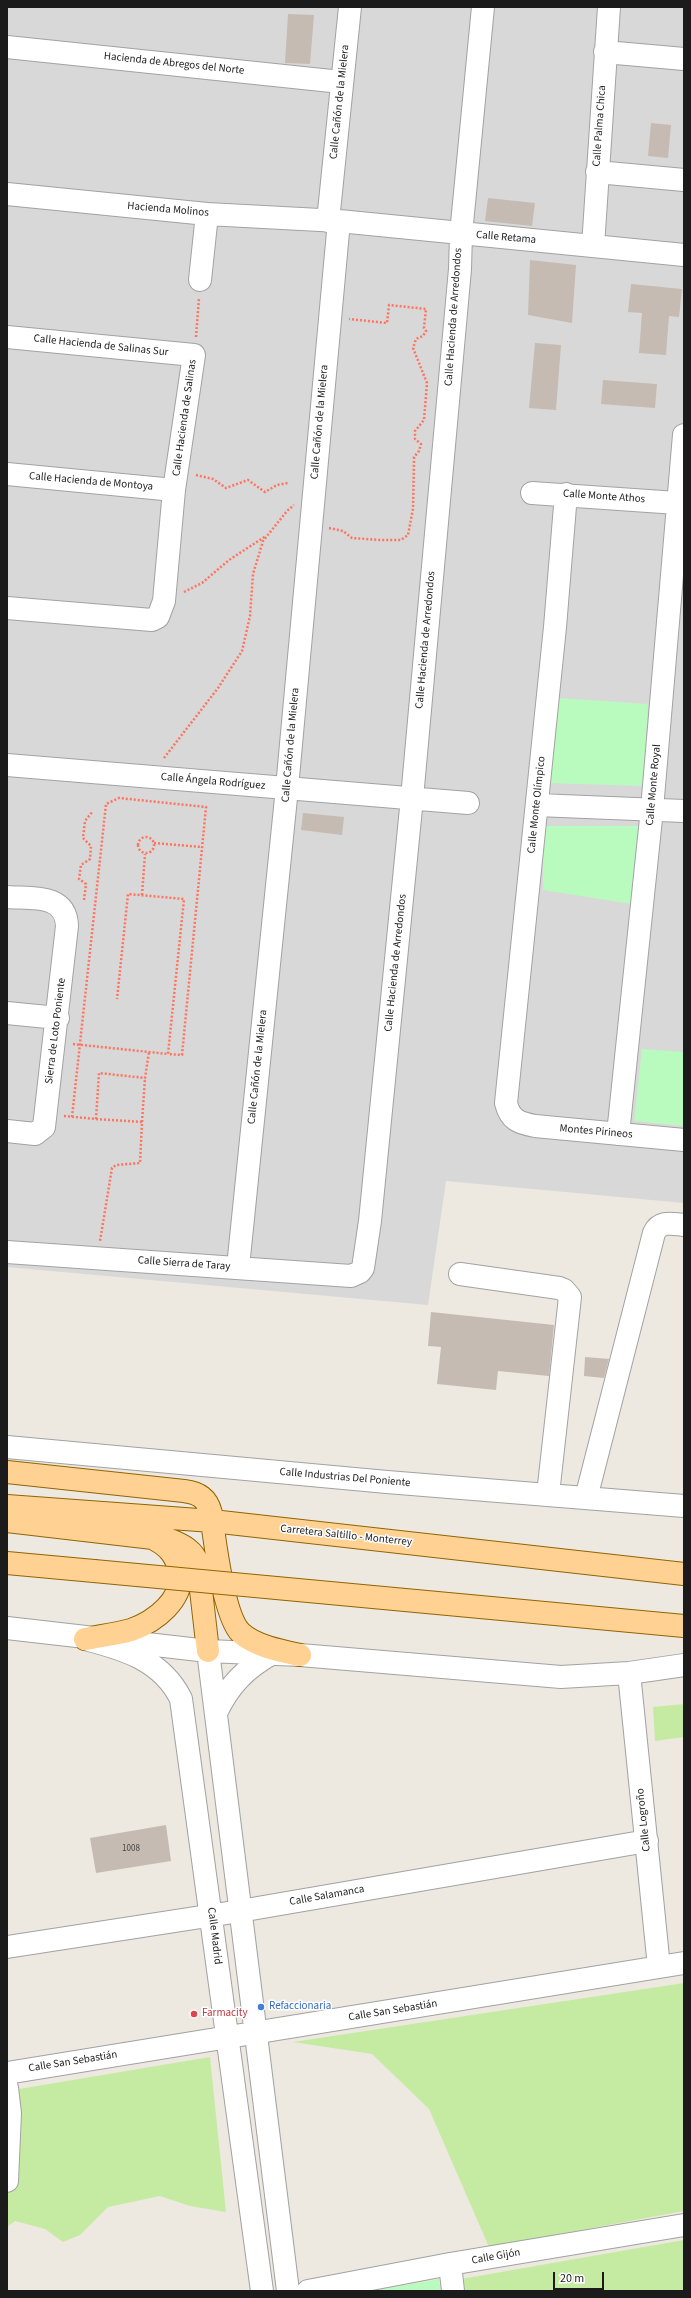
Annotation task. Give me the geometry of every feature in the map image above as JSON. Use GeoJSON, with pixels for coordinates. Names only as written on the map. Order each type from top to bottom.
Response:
{"type":"FeatureCollection","features":[{"type":"Feature","properties":{"kind":"main road"},"geometry":{"type":"LineString","coordinates":[[7,1472],[192,1492],[202,1496],[208,1502],[226,1601],[234,1626],[246,1637],[265,1645],[300,1655]]}},
{"type":"Feature","properties":{"kind":"main road","name":"Carretera Saltillo - Monterrey"},"geometry":{"type":"LineString","coordinates":[[7,1506],[212,1521],[684,1574]]}},
{"type":"Feature","properties":{"kind":"main road"},"geometry":{"type":"LineString","coordinates":[[7,1521],[170,1540],[179,1544],[191,1552],[196,1559],[208,1651]]}},
{"type":"Feature","properties":{"kind":"main road"},"geometry":{"type":"LineString","coordinates":[[85,1639],[130,1630],[143,1625],[156,1617],[177,1594],[181,1576],[177,1560],[167,1546],[153,1538]]}},
{"type":"Feature","properties":{"kind":"main road"},"geometry":{"type":"LineString","coordinates":[[7,1563],[684,1626]]}},
{"type":"Feature","properties":{"kind":"street","name":"Calle Cañón de la Mielera"},"geometry":{"type":"LineString","coordinates":[[238,1267],[287,788],[314,494],[334,221],[341,82],[350,7]]}},
{"type":"Feature","properties":{"kind":"street","name":"Calle Hacienda de Arredondos"},"geometry":{"type":"LineString","coordinates":[[360,1272],[364,1263],[370,1221],[412,798],[460,269],[460,234],[483,7]]}},
{"type":"Feature","properties":{"kind":"street","name":"Calle Palma Chica"},"geometry":{"type":"LineString","coordinates":[[593,246],[605,52],[610,7]]}},
{"type":"Feature","properties":{"kind":"street","name":"Hacienda de Abregos del Norte"},"geometry":{"type":"LineString","coordinates":[[7,47],[341,82]]}},
{"type":"Feature","properties":{"kind":"street"},"geometry":{"type":"LineString","coordinates":[[605,52],[684,59]]}},
{"type":"Feature","properties":{"kind":"street"},"geometry":{"type":"LineString","coordinates":[[597,172],[684,180]]}},
{"type":"Feature","properties":{"kind":"street","name":"Hacienda Molinos"},"geometry":{"type":"LineString","coordinates":[[7,194],[206,214],[334,221]]}},
{"type":"Feature","properties":{"kind":"street"},"geometry":{"type":"LineString","coordinates":[[200,280],[206,214]]}},
{"type":"Feature","properties":{"kind":"street","name":"Calle Retama"},"geometry":{"type":"LineString","coordinates":[[334,221],[684,255]]}},
{"type":"Feature","properties":{"kind":"street","name":"Calle Hacienda de Salinas Sur"},"geometry":{"type":"LineString","coordinates":[[7,337],[194,355]]}},
{"type":"Feature","properties":{"kind":"street","name":"Calle Hacienda de Salinas"},"geometry":{"type":"LineString","coordinates":[[160,610],[176,480],[194,355]]}},
{"type":"Feature","properties":{"kind":"street","name":"Calle Monte Royal"},"geometry":{"type":"LineString","coordinates":[[618,1134],[652,809],[684,435]]}},
{"type":"Feature","properties":{"kind":"street","name":"Calle Hacienda de Montoya"},"geometry":{"type":"LineString","coordinates":[[7,474],[176,480]]}},
{"type":"Feature","properties":{"kind":"street","name":"Calle Monte Athos"},"geometry":{"type":"LineString","coordinates":[[532,494],[566,494],[677,503]]}},
{"type":"Feature","properties":{"kind":"street","name":"Calle Monte Olímpico"},"geometry":{"type":"LineString","coordinates":[[510,1115],[506,1095],[555,627],[566,494]]}},
{"type":"Feature","properties":{"kind":"street"},"geometry":{"type":"LineString","coordinates":[[7,608],[160,610]]}},
{"type":"Feature","properties":{"kind":"street","name":"Calle Ángela Rodríguez"},"geometry":{"type":"LineString","coordinates":[[7,765],[468,803]]}},
{"type":"Feature","properties":{"kind":"street"},"geometry":{"type":"LineString","coordinates":[[537,805],[684,811]]}},
{"type":"Feature","properties":{"kind":"street","name":"Sierra de Loto Poniente"},"geometry":{"type":"LineString","coordinates":[[7,897],[50,901],[58,904],[66,915],[67,926],[58,1018],[42,1123]]}},
{"type":"Feature","properties":{"kind":"street"},"geometry":{"type":"LineString","coordinates":[[7,1013],[58,1018]]}},
{"type":"Feature","properties":{"kind":"street","name":"Montes Pirineos"},"geometry":{"type":"LineString","coordinates":[[510,1115],[515,1120],[535,1126],[684,1140]]}},
{"type":"Feature","properties":{"kind":"street"},"geometry":{"type":"LineString","coordinates":[[7,1131],[42,1123]]}},
{"type":"Feature","properties":{"kind":"street"},"geometry":{"type":"LineString","coordinates":[[586,1498],[654,1233],[659,1226],[664,1224],[684,1225]]}},
{"type":"Feature","properties":{"kind":"street","name":"Calle Sierra de Taray"},"geometry":{"type":"LineString","coordinates":[[7,1252],[351,1276],[360,1272]]}},
{"type":"Feature","properties":{"kind":"street"},"geometry":{"type":"LineString","coordinates":[[460,1274],[559,1288],[564,1290],[570,1297],[548,1494]]}},
{"type":"Feature","properties":{"kind":"street","name":"Calle Industrias Del Poniente"},"geometry":{"type":"LineString","coordinates":[[7,1447],[387,1482],[684,1506]]}},
{"type":"Feature","properties":{"kind":"street"},"geometry":{"type":"LineString","coordinates":[[7,1628],[51,1632],[85,1639],[208,1651],[273,1653],[561,1677],[629,1673],[684,1665]]}},
{"type":"Feature","properties":{"kind":"street","name":"Calle Madrid"},"geometry":{"type":"LineString","coordinates":[[85,1639],[125,1649],[140,1657],[170,1679],[181,1699],[212,1915],[262,2291]]}},
{"type":"Feature","properties":{"kind":"street"},"geometry":{"type":"LineString","coordinates":[[208,1651],[288,2291]]}},
{"type":"Feature","properties":{"kind":"street"},"geometry":{"type":"LineString","coordinates":[[216,1713],[225,1695],[244,1672],[273,1653]]}},
{"type":"Feature","properties":{"kind":"street","name":"Calle Logroño"},"geometry":{"type":"LineString","coordinates":[[629,1673],[659,1967]]}},
{"type":"Feature","properties":{"kind":"street","name":"Calle Salamanca"},"geometry":{"type":"LineString","coordinates":[[7,1946],[240,1911],[647,1841]]}},
{"type":"Feature","properties":{"kind":"street","name":"Calle San Sebastián"},"geometry":{"type":"LineString","coordinates":[[7,2073],[684,1963]]}},
{"type":"Feature","properties":{"kind":"street"},"geometry":{"type":"LineString","coordinates":[[7,2088],[10,2113],[7,2182]]}},
{"type":"Feature","properties":{"kind":"street","name":"Calle Gijón"},"geometry":{"type":"LineString","coordinates":[[308,2291],[450,2264],[684,2225]]}},
{"type":"Feature","properties":{"kind":"street"},"geometry":{"type":"LineString","coordinates":[[450,2264],[453,2291]]}},
{"type":"Feature","properties":{"kind":"path","name":"Calle Hacienda de Salinas"},"geometry":{"type":"LineString","coordinates":[[194,355],[200,280]]}},
{"type":"Feature","properties":{"kind":"path"},"geometry":{"type":"LineString","coordinates":[[322,526],[342,531],[352,538],[401,540],[408,535],[413,508],[414,457],[419,451],[421,444],[415,439],[415,431],[424,420],[427,383],[413,348],[416,339],[423,336],[426,331],[424,328],[426,309],[389,306],[387,323],[343,319]]}},
{"type":"Feature","properties":{"kind":"path"},"geometry":{"type":"LineString","coordinates":[[176,480],[213,479],[226,488],[248,480],[265,492],[277,485],[288,484]]}},
{"type":"Feature","properties":{"kind":"path"},"geometry":{"type":"LineString","coordinates":[[148,776],[218,688],[242,651],[250,616],[253,574],[263,541],[287,511],[300,500],[314,494]]}},
{"type":"Feature","properties":{"kind":"path"},"geometry":{"type":"LineString","coordinates":[[160,610],[202,582],[229,560],[268,535]]}},
{"type":"Feature","properties":{"kind":"path"},"geometry":{"type":"LineString","coordinates":[[55,1044],[80,1044],[182,1055],[206,807],[119,798],[106,804],[80,1044],[72,1117]]}},
{"type":"Feature","properties":{"kind":"path"},"geometry":{"type":"LineString","coordinates":[[84,900],[86,884],[79,879],[81,865],[90,860],[91,846],[84,838],[85,821],[93,812]]}},
{"type":"Feature","properties":{"kind":"path"},"geometry":{"type":"LineString","coordinates":[[146,854],[138,847],[140,839],[148,837],[154,843],[202,847]]}},
{"type":"Feature","properties":{"kind":"path"},"geometry":{"type":"LineString","coordinates":[[146,854],[152,850],[154,843]]}},
{"type":"Feature","properties":{"kind":"path"},"geometry":{"type":"LineString","coordinates":[[142,895],[146,854]]}},
{"type":"Feature","properties":{"kind":"path"},"geometry":{"type":"LineString","coordinates":[[117,999],[128,894],[184,899],[168,1054]]}},
{"type":"Feature","properties":{"kind":"path"},"geometry":{"type":"LineString","coordinates":[[98,1258],[112,1168],[116,1165],[140,1163],[145,1078],[149,1052]]}},
{"type":"Feature","properties":{"kind":"path"},"geometry":{"type":"LineString","coordinates":[[96,1119],[99,1073],[145,1078]]}},
{"type":"Feature","properties":{"kind":"path"},"geometry":{"type":"LineString","coordinates":[[42,1123],[72,1117],[142,1122]]}},
{"type":"Feature","properties":{"kind":"shaded area"},"geometry":{"type":"Polygon","coordinates":[[[7,7],[684,7],[684,1203],[446,1181],[428,1305],[7,1267],[7,7]]]}},
{"type":"Feature","properties":{"kind":"green space"},"geometry":{"type":"Polygon","coordinates":[[[557,698],[648,704],[643,786],[547,783],[557,698]]]}},
{"type":"Feature","properties":{"kind":"green space"},"geometry":{"type":"Polygon","coordinates":[[[543,826],[640,826],[632,904],[543,890],[543,826]]]}},
{"type":"Feature","properties":{"kind":"green space"},"geometry":{"type":"Polygon","coordinates":[[[642,1049],[684,1052],[684,1126],[634,1121],[642,1049]]]}},
{"type":"Feature","properties":{"kind":"green space"},"geometry":{"type":"Polygon","coordinates":[[[684,1704],[684,1737],[655,1741],[653,1707],[684,1704]]]}},
{"type":"Feature","properties":{"kind":"green space"},"geometry":{"type":"Polygon","coordinates":[[[684,1983],[684,2211],[489,2247],[429,2109],[372,2054],[293,2042],[684,1983]]]}},
{"type":"Feature","properties":{"kind":"green space"},"geometry":{"type":"Polygon","coordinates":[[[210,2057],[226,2212],[190,2206],[160,2196],[108,2207],[80,2235],[63,2242],[45,2229],[15,2221],[7,2227],[7,2091],[210,2057]]]}},
{"type":"Feature","properties":{"kind":"green space"},"geometry":{"type":"Polygon","coordinates":[[[684,2240],[684,2291],[463,2291],[461,2279],[684,2240]]]}},
{"type":"Feature","properties":{"kind":"green space"},"geometry":{"type":"Polygon","coordinates":[[[439,2279],[441,2291],[372,2291],[439,2279]]]}},
{"type":"Feature","properties":{"kind":"building"},"geometry":{"type":"Polygon","coordinates":[[[288,14],[314,15],[310,64],[285,63],[288,14]]]}},
{"type":"Feature","properties":{"kind":"building"},"geometry":{"type":"Polygon","coordinates":[[[651,123],[671,125],[668,158],[648,156],[651,123]]]}},
{"type":"Feature","properties":{"kind":"building"},"geometry":{"type":"Polygon","coordinates":[[[488,198],[535,203],[532,226],[485,221],[488,198]]]}},
{"type":"Feature","properties":{"kind":"building"},"geometry":{"type":"Polygon","coordinates":[[[530,260],[576,265],[572,323],[528,315],[530,260]]]}},
{"type":"Feature","properties":{"kind":"building"},"geometry":{"type":"Polygon","coordinates":[[[631,284],[682,289],[679,317],[669,316],[666,355],[639,353],[642,313],[628,312],[631,284]]]}},
{"type":"Feature","properties":{"kind":"building"},"geometry":{"type":"Polygon","coordinates":[[[535,343],[561,345],[556,410],[529,408],[535,343]]]}},
{"type":"Feature","properties":{"kind":"building"},"geometry":{"type":"Polygon","coordinates":[[[603,380],[657,384],[655,408],[601,404],[603,380]]]}},
{"type":"Feature","properties":{"kind":"building"},"geometry":{"type":"Polygon","coordinates":[[[303,813],[344,817],[342,835],[301,830],[303,813]]]}},
{"type":"Feature","properties":{"kind":"building"},"geometry":{"type":"Polygon","coordinates":[[[431,1312],[554,1325],[549,1376],[498,1371],[496,1390],[437,1384],[441,1347],[428,1346],[431,1312]]]}},
{"type":"Feature","properties":{"kind":"building"},"geometry":{"type":"Polygon","coordinates":[[[585,1357],[609,1359],[604,1378],[584,1376],[585,1357]]]}},
{"type":"Feature","properties":{"kind":"building"},"geometry":{"type":"Polygon","coordinates":[[[166,1825],[171,1861],[96,1873],[90,1838],[166,1825]]]}},
{"type":"Feature","properties":{"kind":"place","name":"Refaccionaria"},"geometry":{"type":"Point","coordinates":[261,2007]}},
{"type":"Feature","properties":{"kind":"place","name":"Farmacity"},"geometry":{"type":"Point","coordinates":[194,2014]}}]}
